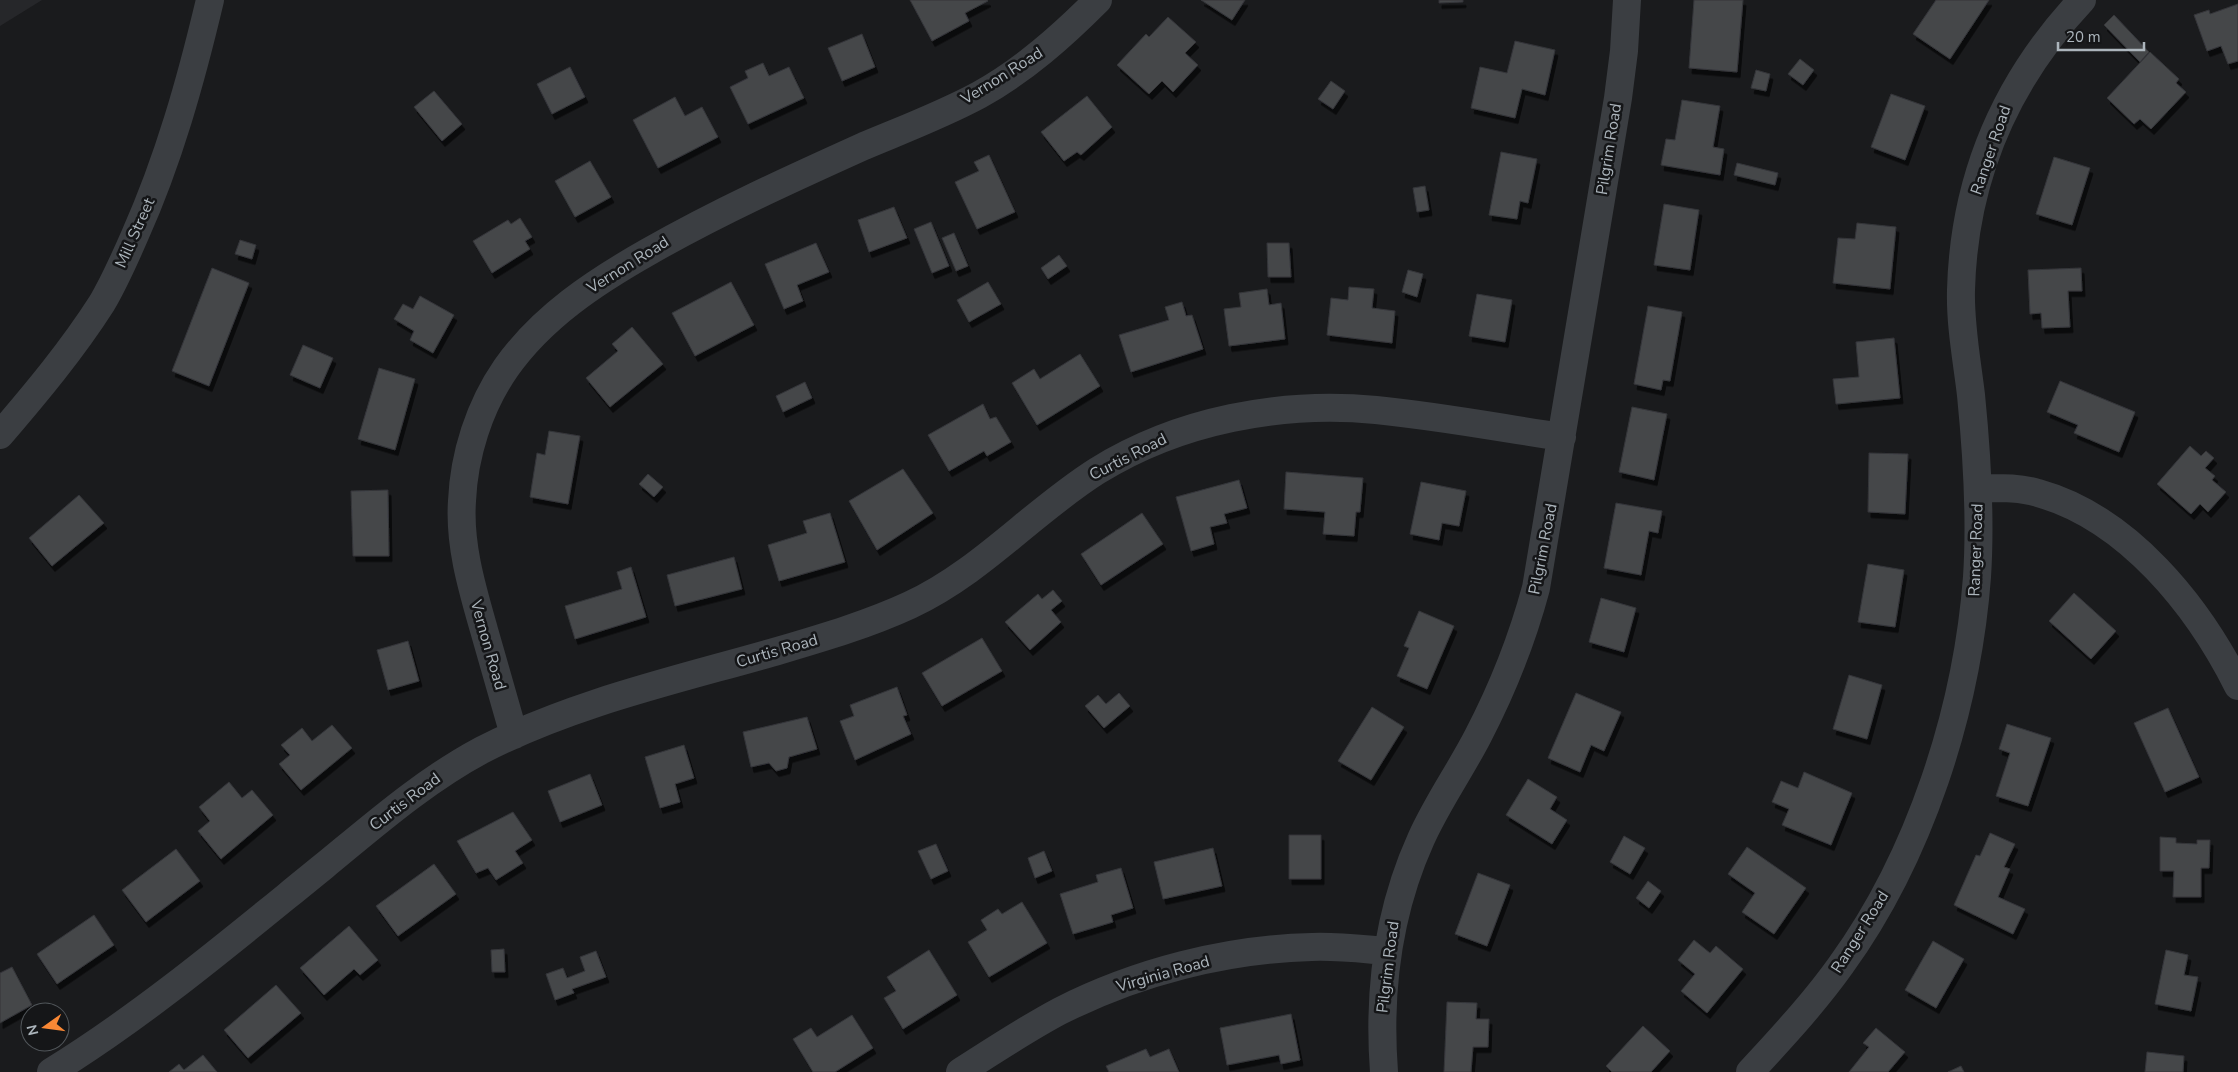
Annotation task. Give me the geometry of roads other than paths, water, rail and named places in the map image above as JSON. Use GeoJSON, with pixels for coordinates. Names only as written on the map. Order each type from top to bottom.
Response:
{"type":"FeatureCollection","features":[{"type":"Feature","properties":{"kind":"street","name":"Mill Street"},"geometry":{"type":"LineString","coordinates":[[0,435],[45,382],[74,343],[102,302],[124,261],[164,168],[193,68],[210,0]]}},
{"type":"Feature","properties":{"kind":"street","name":"Vernon Road"},"geometry":{"type":"LineString","coordinates":[[514,735],[468,576],[461,503],[465,466],[474,433],[487,402],[506,369],[528,341],[554,316],[588,289],[626,264],[719,213],[979,94],[1041,54],[1098,0]]}},
{"type":"Feature","properties":{"kind":"street","name":"Pilgrim Road"},"geometry":{"type":"LineString","coordinates":[[1384,1072],[1381,1036],[1387,951],[1406,875],[1436,807],[1478,735],[1513,662],[1525,627],[1544,548],[1618,98],[1624,51],[1627,0]]}},
{"type":"Feature","properties":{"kind":"street","name":"Ranger Road"},"geometry":{"type":"LineString","coordinates":[[1750,1072],[1791,1027],[1842,964],[1886,891],[1919,820],[1946,741],[1966,660],[1977,577],[1978,488],[1961,292],[1970,216],[1991,140],[2009,98],[2056,28],[2082,0]]}},
{"type":"Feature","properties":{"kind":"street","name":"Curtis Road"},"geometry":{"type":"LineString","coordinates":[[51,1072],[151,1005],[412,796],[478,752],[547,720],[834,634],[908,606],[939,591],[966,572],[1073,487],[1101,468],[1174,434],[1210,422],[1291,410],[1337,408],[1377,410],[1562,437]]}},
{"type":"Feature","properties":{"kind":"street"},"geometry":{"type":"LineString","coordinates":[[1978,488],[2009,489],[2062,500],[2124,538],[2151,563],[2179,594],[2203,625],[2225,660],[2238,686]]}},
{"type":"Feature","properties":{"kind":"street","name":"Virginia Road"},"geometry":{"type":"LineString","coordinates":[[960,1072],[1061,1011],[1101,992],[1186,964],[1272,949],[1305,947],[1387,951]]}}]}
